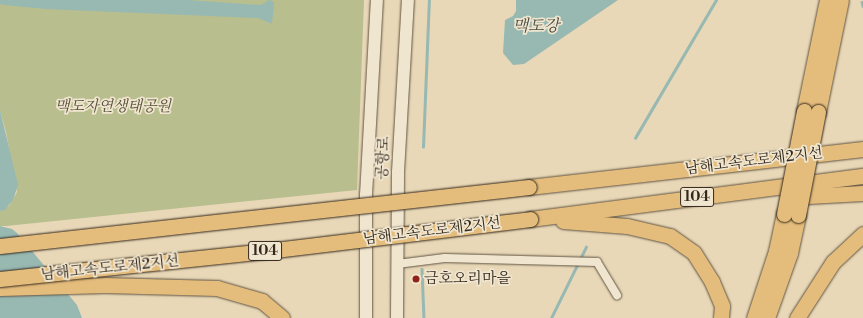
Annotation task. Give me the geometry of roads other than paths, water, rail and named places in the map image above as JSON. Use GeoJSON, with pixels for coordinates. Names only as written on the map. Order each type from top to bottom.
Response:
{"type":"FeatureCollection","features":[{"type":"Feature","properties":{"kind":"highway"},"geometry":{"type":"LineString","coordinates":[[768,318],[790,253],[791,215],[811,112],[827,0]]}},
{"type":"Feature","properties":{"kind":"highway"},"geometry":{"type":"LineString","coordinates":[[811,112],[841,0]]}},
{"type":"Feature","properties":{"kind":"highway","name":"남해고속도로제2지선"},"geometry":{"type":"LineString","coordinates":[[0,246],[859,149]]}},
{"type":"Feature","properties":{"kind":"highway","name":"남해고속도로제2지선"},"geometry":{"type":"LineString","coordinates":[[0,279],[275,250],[863,176]]}},
{"type":"Feature","properties":{"kind":"highway"},"geometry":{"type":"LineString","coordinates":[[673,201],[863,193]]}},
{"type":"Feature","properties":{"kind":"highway"},"geometry":{"type":"LineString","coordinates":[[754,318],[776,251],[791,215]]}},
{"type":"Feature","properties":{"kind":"highway"},"geometry":{"type":"LineString","coordinates":[[530,219],[627,226],[670,236],[694,253],[712,282],[722,306],[720,318]]}},
{"type":"Feature","properties":{"kind":"highway"},"geometry":{"type":"LineString","coordinates":[[797,318],[833,262],[863,234]]}},
{"type":"Feature","properties":{"kind":"highway"},"geometry":{"type":"LineString","coordinates":[[808,318],[835,275],[859,246],[863,244]]}},
{"type":"Feature","properties":{"kind":"highway"},"geometry":{"type":"LineString","coordinates":[[0,288],[105,285],[217,288],[262,301],[282,318]]}},
{"type":"Feature","properties":{"kind":"main road","name":"공항로"},"geometry":{"type":"LineString","coordinates":[[366,318],[366,195],[377,0]]}},
{"type":"Feature","properties":{"kind":"main road","name":"공항로"},"geometry":{"type":"LineString","coordinates":[[396,318],[398,172],[408,0]]}},
{"type":"Feature","properties":{"kind":"street"},"geometry":{"type":"LineString","coordinates":[[397,264],[445,258],[597,262],[617,295]]}},
{"type":"Feature","properties":{"kind":"water"},"geometry":{"type":"Polygon","coordinates":[[[0,0],[187,0],[261,5],[269,0],[274,2],[272,24],[258,18],[46,9],[4,5],[0,4],[0,0]]]}},
{"type":"Feature","properties":{"kind":"water","name":"맥도강"},"geometry":{"type":"Polygon","coordinates":[[[516,0],[618,0],[524,64],[513,65],[503,53],[505,20],[513,16],[516,11],[516,0]]]}},
{"type":"Feature","properties":{"kind":"water"},"geometry":{"type":"Polygon","coordinates":[[[0,110],[18,185],[13,200],[5,210],[0,211],[0,110]]]}},
{"type":"Feature","properties":{"kind":"water"},"geometry":{"type":"Polygon","coordinates":[[[0,226],[12,229],[17,233],[77,305],[82,318],[0,318],[0,226]]]}},
{"type":"Feature","properties":{"kind":"waterway"},"geometry":{"type":"LineString","coordinates":[[423,147],[429,0]]}},
{"type":"Feature","properties":{"kind":"waterway"},"geometry":{"type":"LineString","coordinates":[[635,138],[716,0]]}},
{"type":"Feature","properties":{"kind":"waterway"},"geometry":{"type":"LineString","coordinates":[[862,2],[863,6]]}},
{"type":"Feature","properties":{"kind":"waterway"},"geometry":{"type":"LineString","coordinates":[[551,318],[586,247]]}},
{"type":"Feature","properties":{"kind":"waterway"},"geometry":{"type":"LineString","coordinates":[[422,269],[424,318]]}},
{"type":"Feature","properties":{"kind":"place","name":"금호오리마을"},"geometry":{"type":"Point","coordinates":[416,279]}},
{"type":"Feature","properties":{"kind":"park label","name":"맥도자연생태공원"},"geometry":{"type":"Point","coordinates":[113,107]}}]}
